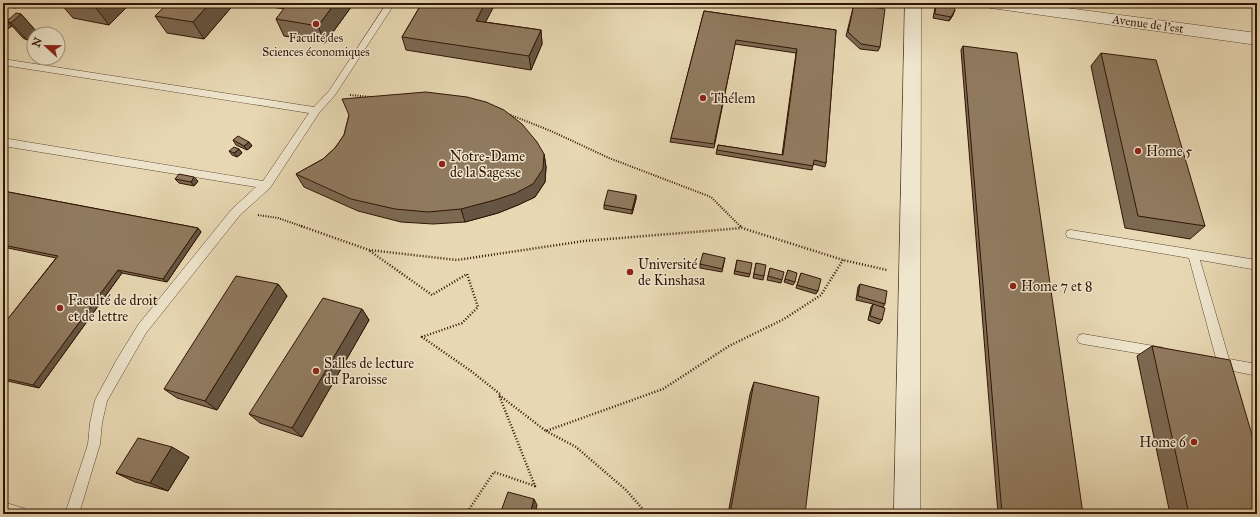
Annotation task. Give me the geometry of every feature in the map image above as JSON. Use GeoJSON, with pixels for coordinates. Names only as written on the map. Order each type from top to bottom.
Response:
{"type":"FeatureCollection","features":[{"type":"Feature","properties":{"kind":"street"},"geometry":{"type":"LineString","coordinates":[[907,514],[913,3]]}},
{"type":"Feature","properties":{"kind":"street","name":"Avenue de l'est"},"geometry":{"type":"LineString","coordinates":[[991,3],[1257,39]]}},
{"type":"Feature","properties":{"kind":"lane"},"geometry":{"type":"LineString","coordinates":[[72,514],[94,444],[96,423],[101,400],[142,329],[236,212],[266,185],[316,111],[332,94],[391,3]]}},
{"type":"Feature","properties":{"kind":"lane"},"geometry":{"type":"LineString","coordinates":[[3,62],[316,111]]}},
{"type":"Feature","properties":{"kind":"lane"},"geometry":{"type":"LineString","coordinates":[[3,142],[266,185]]}},
{"type":"Feature","properties":{"kind":"lane"},"geometry":{"type":"LineString","coordinates":[[1071,234],[1257,265]]}},
{"type":"Feature","properties":{"kind":"lane"},"geometry":{"type":"LineString","coordinates":[[1193,254],[1224,364]]}},
{"type":"Feature","properties":{"kind":"lane"},"geometry":{"type":"LineString","coordinates":[[1083,339],[1169,354]]}},
{"type":"Feature","properties":{"kind":"lane"},"geometry":{"type":"LineString","coordinates":[[1208,361],[1257,370]]}},
{"type":"Feature","properties":{"kind":"lane"},"geometry":{"type":"LineString","coordinates":[[3,509],[21,514]]}},
{"type":"Feature","properties":{"kind":"path"},"geometry":{"type":"LineString","coordinates":[[332,94],[375,96]]}},
{"type":"Feature","properties":{"kind":"path"},"geometry":{"type":"LineString","coordinates":[[506,114],[551,131],[610,158],[711,197],[742,228]]}},
{"type":"Feature","properties":{"kind":"path"},"geometry":{"type":"LineString","coordinates":[[236,212],[278,218],[369,250],[457,260],[584,241],[742,228],[843,260],[910,276]]}},
{"type":"Feature","properties":{"kind":"path"},"geometry":{"type":"LineString","coordinates":[[369,250],[432,295],[467,274],[478,307],[462,323],[422,337],[470,371],[546,432]]}},
{"type":"Feature","properties":{"kind":"path"},"geometry":{"type":"LineString","coordinates":[[546,432],[663,389],[729,346],[784,319],[821,295],[843,260]]}},
{"type":"Feature","properties":{"kind":"path"},"geometry":{"type":"LineString","coordinates":[[466,514],[494,472],[535,486],[499,395],[546,432],[576,447],[626,490],[647,514]]}},
{"type":"Feature","properties":{"kind":"building"},"geometry":{"type":"Polygon","coordinates":[[[69,3],[101,3],[96,8],[69,3]]]}},
{"type":"Feature","properties":{"kind":"building"},"geometry":{"type":"Polygon","coordinates":[[[168,3],[210,3],[193,22],[155,16],[168,3]]]}},
{"type":"Feature","properties":{"kind":"building"},"geometry":{"type":"Polygon","coordinates":[[[288,3],[335,3],[318,26],[276,19],[288,3]]]}},
{"type":"Feature","properties":{"kind":"building"},"geometry":{"type":"Polygon","coordinates":[[[422,3],[485,3],[476,21],[541,30],[529,56],[402,37],[422,3]]]}},
{"type":"Feature","properties":{"kind":"building"},"geometry":{"type":"Polygon","coordinates":[[[936,3],[953,3],[955,10],[951,17],[935,14],[936,3]]]}},
{"type":"Feature","properties":{"kind":"building"},"geometry":{"type":"Polygon","coordinates":[[[854,4],[885,9],[880,47],[861,44],[848,32],[854,4]]]}},
{"type":"Feature","properties":{"kind":"building","name":"Thélem"},"geometry":{"type":"Polygon","coordinates":[[[704,11],[836,30],[826,163],[814,160],[813,166],[717,150],[718,145],[783,155],[797,49],[736,40],[714,144],[671,138],[704,11]]]}},
{"type":"Feature","properties":{"kind":"building"},"geometry":{"type":"Polygon","coordinates":[[[16,13],[21,14],[11,23],[7,21],[16,13]]]}},
{"type":"Feature","properties":{"kind":"building","name":"Home 7 et 8"},"geometry":{"type":"Polygon","coordinates":[[[963,46],[1017,53],[1083,514],[1002,514],[963,46]]]}},
{"type":"Feature","properties":{"kind":"building","name":"Home 5"},"geometry":{"type":"Polygon","coordinates":[[[1101,53],[1156,60],[1205,226],[1138,216],[1101,53]]]}},
{"type":"Feature","properties":{"kind":"building","name":"Notre-Dame de la Sagesse"},"geometry":{"type":"Polygon","coordinates":[[[426,92],[467,97],[486,102],[504,110],[522,124],[537,142],[544,154],[543,169],[533,184],[516,193],[495,200],[461,209],[428,212],[395,209],[351,199],[296,174],[323,159],[335,148],[344,135],[349,115],[342,99],[426,92]]]}},
{"type":"Feature","properties":{"kind":"building"},"geometry":{"type":"Polygon","coordinates":[[[238,136],[249,142],[244,146],[233,140],[238,136]]]}},
{"type":"Feature","properties":{"kind":"building"},"geometry":{"type":"Polygon","coordinates":[[[234,147],[239,149],[234,153],[229,151],[234,147]]]}},
{"type":"Feature","properties":{"kind":"building"},"geometry":{"type":"Polygon","coordinates":[[[179,174],[194,177],[191,182],[175,179],[179,174]]]}},
{"type":"Feature","properties":{"kind":"building"},"geometry":{"type":"Polygon","coordinates":[[[608,190],[636,195],[632,210],[604,205],[608,190]]]}},
{"type":"Feature","properties":{"kind":"building","name":"Faculté de droit et de lettre"},"geometry":{"type":"Polygon","coordinates":[[[3,191],[198,228],[163,279],[118,270],[33,385],[3,378],[3,325],[58,256],[3,245],[3,191]]]}},
{"type":"Feature","properties":{"kind":"building"},"geometry":{"type":"Polygon","coordinates":[[[703,253],[725,258],[722,269],[700,264],[703,253]]]}},
{"type":"Feature","properties":{"kind":"building"},"geometry":{"type":"Polygon","coordinates":[[[737,260],[752,263],[750,274],[735,271],[737,260]]]}},
{"type":"Feature","properties":{"kind":"building"},"geometry":{"type":"Polygon","coordinates":[[[756,263],[766,265],[764,276],[754,274],[756,263]]]}},
{"type":"Feature","properties":{"kind":"building"},"geometry":{"type":"Polygon","coordinates":[[[770,268],[784,272],[782,280],[768,276],[770,268]]]}},
{"type":"Feature","properties":{"kind":"building"},"geometry":{"type":"Polygon","coordinates":[[[788,270],[797,273],[795,282],[785,279],[788,270]]]}},
{"type":"Feature","properties":{"kind":"building"},"geometry":{"type":"Polygon","coordinates":[[[801,273],[821,279],[818,291],[797,285],[801,273]]]}},
{"type":"Feature","properties":{"kind":"building"},"geometry":{"type":"Polygon","coordinates":[[[236,276],[278,284],[205,401],[164,389],[236,276]]]}},
{"type":"Feature","properties":{"kind":"building"},"geometry":{"type":"Polygon","coordinates":[[[860,284],[887,291],[885,304],[858,296],[860,284]]]}},
{"type":"Feature","properties":{"kind":"building","name":"Salles de lecture du Paroisse"},"geometry":{"type":"Polygon","coordinates":[[[323,298],[362,309],[292,428],[249,414],[323,298]]]}},
{"type":"Feature","properties":{"kind":"building"},"geometry":{"type":"Polygon","coordinates":[[[873,304],[885,308],[882,320],[870,316],[873,304]]]}},
{"type":"Feature","properties":{"kind":"building","name":"Home 6"},"geometry":{"type":"Polygon","coordinates":[[[1152,346],[1230,360],[1257,452],[1257,514],[1189,514],[1152,346]]]}},
{"type":"Feature","properties":{"kind":"building"},"geometry":{"type":"Polygon","coordinates":[[[754,382],[819,397],[805,514],[730,514],[754,382]]]}},
{"type":"Feature","properties":{"kind":"building"},"geometry":{"type":"Polygon","coordinates":[[[138,438],[172,447],[150,483],[116,473],[138,438]]]}},
{"type":"Feature","properties":{"kind":"building"},"geometry":{"type":"Polygon","coordinates":[[[508,492],[534,499],[530,514],[500,514],[508,492]]]}},
{"type":"Feature","properties":{"kind":"place","name":"Faculté des Sciences économiques"},"geometry":{"type":"Point","coordinates":[316,24]}},
{"type":"Feature","properties":{"kind":"place","name":"Thélem"},"geometry":{"type":"Point","coordinates":[703,98]}},
{"type":"Feature","properties":{"kind":"place","name":"Home 5"},"geometry":{"type":"Point","coordinates":[1138,151]}},
{"type":"Feature","properties":{"kind":"place","name":"Notre-Dame de la Sagesse"},"geometry":{"type":"Point","coordinates":[442,164]}},
{"type":"Feature","properties":{"kind":"place","name":"Université de Kinshasa"},"geometry":{"type":"Point","coordinates":[630,272]}},
{"type":"Feature","properties":{"kind":"place","name":"Home 7 et 8"},"geometry":{"type":"Point","coordinates":[1013,286]}},
{"type":"Feature","properties":{"kind":"place","name":"Faculté de droit et de lettre"},"geometry":{"type":"Point","coordinates":[60,308]}},
{"type":"Feature","properties":{"kind":"place","name":"Salles de lecture du Paroisse"},"geometry":{"type":"Point","coordinates":[316,371]}},
{"type":"Feature","properties":{"kind":"place","name":"Home 6"},"geometry":{"type":"Point","coordinates":[1194,442]}}]}
